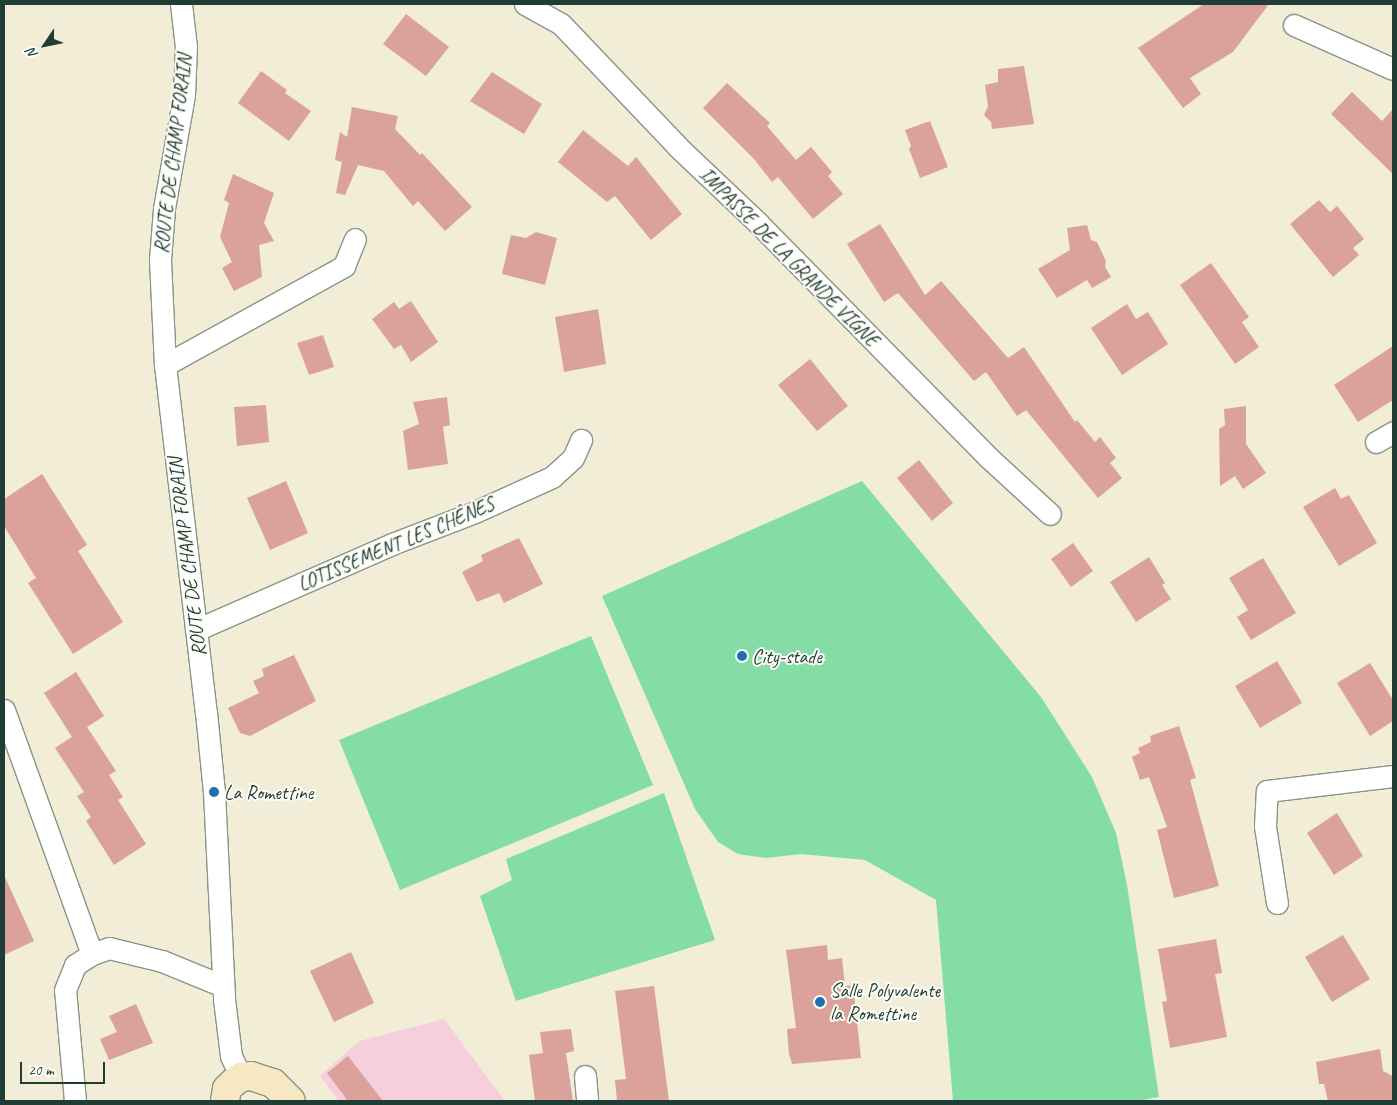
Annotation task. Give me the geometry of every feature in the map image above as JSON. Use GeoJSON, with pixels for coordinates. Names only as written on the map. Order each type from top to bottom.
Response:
{"type":"FeatureCollection","features":[{"type":"Feature","properties":{"kind":"main road"},"geometry":{"type":"LineString","coordinates":[[225,1101],[228,1089],[241,1077],[260,1077],[273,1083],[291,1101]]}},
{"type":"Feature","properties":{"kind":"street","name":"ROUTE DE CHAMP FORAIN"},"geometry":{"type":"LineString","coordinates":[[181,4],[186,47],[184,94],[164,209],[160,260],[165,364],[214,792],[224,986],[231,1056],[241,1077]]}},
{"type":"Feature","properties":{"kind":"street","name":"IMPASSE DE LA GRANDE VIGNE"},"geometry":{"type":"LineString","coordinates":[[525,4],[561,24],[678,147],[758,223],[981,450],[1050,514]]}},
{"type":"Feature","properties":{"kind":"street"},"geometry":{"type":"LineString","coordinates":[[1294,25],[1393,70]]}},
{"type":"Feature","properties":{"kind":"street"},"geometry":{"type":"LineString","coordinates":[[165,364],[344,266],[355,239]]}},
{"type":"Feature","properties":{"kind":"street","name":"LOTISSEMENT LES CHÊNES"},"geometry":{"type":"LineString","coordinates":[[196,630],[392,544],[475,512],[552,476],[573,458],[581,440]]}},
{"type":"Feature","properties":{"kind":"street"},"geometry":{"type":"LineString","coordinates":[[4,710],[92,954]]}},
{"type":"Feature","properties":{"kind":"street"},"geometry":{"type":"LineString","coordinates":[[1277,902],[1265,826],[1267,791],[1393,776]]}},
{"type":"Feature","properties":{"kind":"street"},"geometry":{"type":"LineString","coordinates":[[75,1101],[65,990],[75,965],[92,954],[109,948],[162,962],[224,986]]}},
{"type":"Feature","properties":{"kind":"street"},"geometry":{"type":"LineString","coordinates":[[585,1076],[587,1101]]}},
{"type":"Feature","properties":{"kind":"shaded area"},"geometry":{"type":"Polygon","coordinates":[[[444,1019],[505,1101],[339,1101],[320,1076],[359,1041],[444,1019]]]}},
{"type":"Feature","properties":{"kind":"green space"},"geometry":{"type":"Polygon","coordinates":[[[862,481],[1041,697],[1092,777],[1116,833],[1127,885],[1159,1097],[1139,1101],[953,1101],[936,900],[865,860],[801,854],[766,858],[738,854],[718,842],[695,809],[602,596],[862,481]]]}},
{"type":"Feature","properties":{"kind":"green space"},"geometry":{"type":"Polygon","coordinates":[[[591,636],[653,785],[400,890],[339,740],[591,636]]]}},
{"type":"Feature","properties":{"kind":"green space"},"geometry":{"type":"Polygon","coordinates":[[[664,793],[715,940],[516,1001],[480,896],[512,880],[506,859],[664,793]]]}},
{"type":"Feature","properties":{"kind":"building"},"geometry":{"type":"Polygon","coordinates":[[[1204,4],[1269,4],[1233,52],[1190,78],[1201,94],[1183,108],[1138,48],[1204,4]]]}},
{"type":"Feature","properties":{"kind":"building"},"geometry":{"type":"Polygon","coordinates":[[[406,14],[449,47],[426,76],[383,44],[406,14]]]}},
{"type":"Feature","properties":{"kind":"building"},"geometry":{"type":"Polygon","coordinates":[[[1024,66],[1034,124],[992,129],[991,122],[984,115],[988,106],[985,85],[998,82],[998,69],[1024,66]]]}},
{"type":"Feature","properties":{"kind":"building"},"geometry":{"type":"Polygon","coordinates":[[[261,71],[287,90],[285,93],[311,111],[289,141],[238,103],[261,71]]]}},
{"type":"Feature","properties":{"kind":"building"},"geometry":{"type":"Polygon","coordinates":[[[492,72],[542,104],[524,134],[470,101],[492,72]]]}},
{"type":"Feature","properties":{"kind":"building"},"geometry":{"type":"Polygon","coordinates":[[[727,83],[770,123],[767,126],[796,160],[811,147],[832,172],[828,176],[843,194],[813,219],[778,177],[772,182],[754,159],[703,108],[727,83]]]}},
{"type":"Feature","properties":{"kind":"building"},"geometry":{"type":"Polygon","coordinates":[[[1352,92],[1382,121],[1393,109],[1393,174],[1331,114],[1352,92]]]}},
{"type":"Feature","properties":{"kind":"building"},"geometry":{"type":"Polygon","coordinates":[[[352,107],[398,116],[395,129],[420,155],[422,153],[472,207],[445,231],[418,201],[413,206],[384,171],[358,165],[345,195],[336,193],[342,162],[335,160],[340,132],[347,137],[352,107]]]}},
{"type":"Feature","properties":{"kind":"building"},"geometry":{"type":"Polygon","coordinates":[[[930,121],[948,167],[920,178],[909,149],[911,146],[905,130],[930,121]]]}},
{"type":"Feature","properties":{"kind":"building"},"geometry":{"type":"Polygon","coordinates":[[[583,130],[628,166],[636,157],[682,214],[651,240],[615,196],[607,202],[558,162],[583,130]]]}},
{"type":"Feature","properties":{"kind":"building"},"geometry":{"type":"Polygon","coordinates":[[[233,174],[274,193],[264,223],[274,241],[259,245],[262,277],[234,291],[222,268],[232,262],[220,237],[229,203],[224,200],[233,174]]]}},
{"type":"Feature","properties":{"kind":"building"},"geometry":{"type":"Polygon","coordinates":[[[1319,200],[1330,212],[1337,206],[1364,239],[1353,248],[1359,255],[1333,277],[1290,224],[1319,200]]]}},
{"type":"Feature","properties":{"kind":"building"},"geometry":{"type":"Polygon","coordinates":[[[880,224],[925,295],[941,281],[1008,358],[1024,347],[1075,422],[1077,420],[1095,442],[1100,437],[1116,458],[1110,463],[1122,478],[1098,498],[1026,410],[1017,416],[986,372],[974,381],[898,293],[884,302],[847,244],[880,224]]]}},
{"type":"Feature","properties":{"kind":"building"},"geometry":{"type":"Polygon","coordinates":[[[1087,225],[1091,240],[1097,242],[1106,261],[1105,267],[1111,277],[1092,288],[1087,280],[1057,298],[1038,269],[1070,250],[1067,228],[1087,225]]]}},
{"type":"Feature","properties":{"kind":"building"},"geometry":{"type":"Polygon","coordinates":[[[536,232],[557,238],[545,285],[502,274],[511,235],[526,238],[536,232]]]}},
{"type":"Feature","properties":{"kind":"building"},"geometry":{"type":"Polygon","coordinates":[[[1211,263],[1249,317],[1242,322],[1259,347],[1235,364],[1180,285],[1211,263]]]}},
{"type":"Feature","properties":{"kind":"building"},"geometry":{"type":"Polygon","coordinates":[[[411,301],[438,342],[411,362],[401,345],[394,349],[372,319],[394,302],[399,309],[411,301]]]}},
{"type":"Feature","properties":{"kind":"building"},"geometry":{"type":"Polygon","coordinates":[[[1127,304],[1136,319],[1148,312],[1168,344],[1122,375],[1091,328],[1127,304]]]}},
{"type":"Feature","properties":{"kind":"building"},"geometry":{"type":"Polygon","coordinates":[[[598,309],[606,364],[564,372],[555,317],[598,309]]]}},
{"type":"Feature","properties":{"kind":"building"},"geometry":{"type":"Polygon","coordinates":[[[323,335],[334,367],[309,375],[297,343],[323,335]]]}},
{"type":"Feature","properties":{"kind":"building"},"geometry":{"type":"Polygon","coordinates":[[[1393,346],[1393,400],[1358,422],[1334,385],[1393,346]]]}},
{"type":"Feature","properties":{"kind":"building"},"geometry":{"type":"Polygon","coordinates":[[[810,359],[848,406],[817,431],[778,385],[810,359]]]}},
{"type":"Feature","properties":{"kind":"building"},"geometry":{"type":"Polygon","coordinates":[[[447,397],[450,425],[443,427],[448,464],[408,470],[403,431],[419,424],[413,402],[447,397]]]}},
{"type":"Feature","properties":{"kind":"building"},"geometry":{"type":"Polygon","coordinates":[[[266,405],[269,442],[237,446],[234,407],[266,405]]]}},
{"type":"Feature","properties":{"kind":"building"},"geometry":{"type":"Polygon","coordinates":[[[1246,406],[1246,444],[1266,473],[1243,489],[1235,476],[1220,486],[1219,429],[1225,425],[1224,409],[1246,406]]]}},
{"type":"Feature","properties":{"kind":"building"},"geometry":{"type":"Polygon","coordinates":[[[919,460],[953,503],[932,521],[897,478],[919,460]]]}},
{"type":"Feature","properties":{"kind":"building"},"geometry":{"type":"Polygon","coordinates":[[[42,474],[87,545],[78,551],[123,622],[73,654],[28,583],[36,578],[4,526],[4,499],[42,474]]]}},
{"type":"Feature","properties":{"kind":"building"},"geometry":{"type":"Polygon","coordinates":[[[286,481],[308,533],[270,550],[247,498],[286,481]]]}},
{"type":"Feature","properties":{"kind":"building"},"geometry":{"type":"Polygon","coordinates":[[[1335,488],[1341,499],[1349,495],[1377,543],[1339,566],[1303,507],[1335,488]]]}},
{"type":"Feature","properties":{"kind":"building"},"geometry":{"type":"Polygon","coordinates":[[[519,538],[543,584],[504,603],[499,593],[477,602],[462,572],[483,561],[481,555],[519,538]]]}},
{"type":"Feature","properties":{"kind":"building"},"geometry":{"type":"Polygon","coordinates":[[[1073,543],[1093,571],[1071,587],[1051,559],[1073,543]]]}},
{"type":"Feature","properties":{"kind":"building"},"geometry":{"type":"Polygon","coordinates":[[[1149,557],[1165,583],[1162,585],[1171,599],[1136,622],[1110,582],[1149,557]]]}},
{"type":"Feature","properties":{"kind":"building"},"geometry":{"type":"Polygon","coordinates":[[[1263,558],[1296,613],[1251,640],[1237,617],[1248,610],[1229,578],[1263,558]]]}},
{"type":"Feature","properties":{"kind":"building"},"geometry":{"type":"Polygon","coordinates":[[[294,655],[316,701],[250,736],[240,733],[228,708],[259,693],[253,681],[264,676],[262,669],[294,655]]]}},
{"type":"Feature","properties":{"kind":"building"},"geometry":{"type":"Polygon","coordinates":[[[1277,661],[1302,703],[1260,728],[1235,686],[1277,661]]]}},
{"type":"Feature","properties":{"kind":"building"},"geometry":{"type":"Polygon","coordinates":[[[1370,663],[1393,700],[1393,721],[1370,736],[1337,683],[1370,663]]]}},
{"type":"Feature","properties":{"kind":"building"},"geometry":{"type":"Polygon","coordinates":[[[76,672],[104,716],[87,727],[116,771],[109,775],[123,797],[118,800],[146,844],[114,865],[86,821],[91,817],[77,796],[84,792],[55,748],[72,737],[44,693],[76,672]]]}},
{"type":"Feature","properties":{"kind":"building"},"geometry":{"type":"Polygon","coordinates":[[[1179,726],[1196,778],[1190,780],[1219,886],[1174,898],[1157,830],[1167,827],[1149,777],[1140,780],[1132,757],[1140,753],[1138,748],[1151,742],[1150,736],[1179,726]]]}},
{"type":"Feature","properties":{"kind":"building"},"geometry":{"type":"Polygon","coordinates":[[[1337,813],[1363,856],[1334,875],[1307,833],[1337,813]]]}},
{"type":"Feature","properties":{"kind":"building"},"geometry":{"type":"Polygon","coordinates":[[[4,875],[34,941],[4,955],[4,875]]]}},
{"type":"Feature","properties":{"kind":"building"},"geometry":{"type":"Polygon","coordinates":[[[1343,935],[1370,979],[1332,1002],[1305,957],[1343,935]]]}},
{"type":"Feature","properties":{"kind":"building"},"geometry":{"type":"Polygon","coordinates":[[[1216,939],[1222,973],[1215,974],[1227,1037],[1170,1048],[1162,1002],[1167,1001],[1158,949],[1216,939]]]}},
{"type":"Feature","properties":{"kind":"building","name":"Salle Polyvalente la Romettine"},"geometry":{"type":"Polygon","coordinates":[[[827,945],[828,960],[842,958],[845,986],[853,985],[861,1058],[792,1064],[789,1054],[787,1029],[796,1028],[786,950],[827,945]]]}},
{"type":"Feature","properties":{"kind":"building"},"geometry":{"type":"Polygon","coordinates":[[[351,952],[374,1003],[334,1022],[310,971],[351,952]]]}},
{"type":"Feature","properties":{"kind":"building"},"geometry":{"type":"Polygon","coordinates":[[[654,986],[669,1101],[617,1101],[615,1080],[626,1079],[615,991],[654,986]]]}},
{"type":"Feature","properties":{"kind":"building"},"geometry":{"type":"Polygon","coordinates":[[[136,1004],[153,1043],[109,1060],[100,1039],[117,1032],[109,1016],[136,1004]]]}},
{"type":"Feature","properties":{"kind":"building"},"geometry":{"type":"Polygon","coordinates":[[[571,1029],[574,1051],[566,1053],[573,1101],[535,1101],[529,1055],[543,1053],[540,1032],[571,1029]]]}},
{"type":"Feature","properties":{"kind":"building"},"geometry":{"type":"Polygon","coordinates":[[[1380,1049],[1383,1071],[1393,1076],[1393,1101],[1328,1101],[1324,1084],[1319,1084],[1316,1062],[1380,1049]]]}},
{"type":"Feature","properties":{"kind":"building"},"geometry":{"type":"Polygon","coordinates":[[[348,1056],[383,1101],[348,1101],[327,1073],[348,1056]]]}},
{"type":"Feature","properties":{"kind":"place","name":"City-stade"},"geometry":{"type":"Point","coordinates":[742,656]}},
{"type":"Feature","properties":{"kind":"place","name":"La Romettine"},"geometry":{"type":"Point","coordinates":[214,792]}},
{"type":"Feature","properties":{"kind":"place","name":"Salle Polyvalente la Romettine"},"geometry":{"type":"Point","coordinates":[820,1002]}}]}
